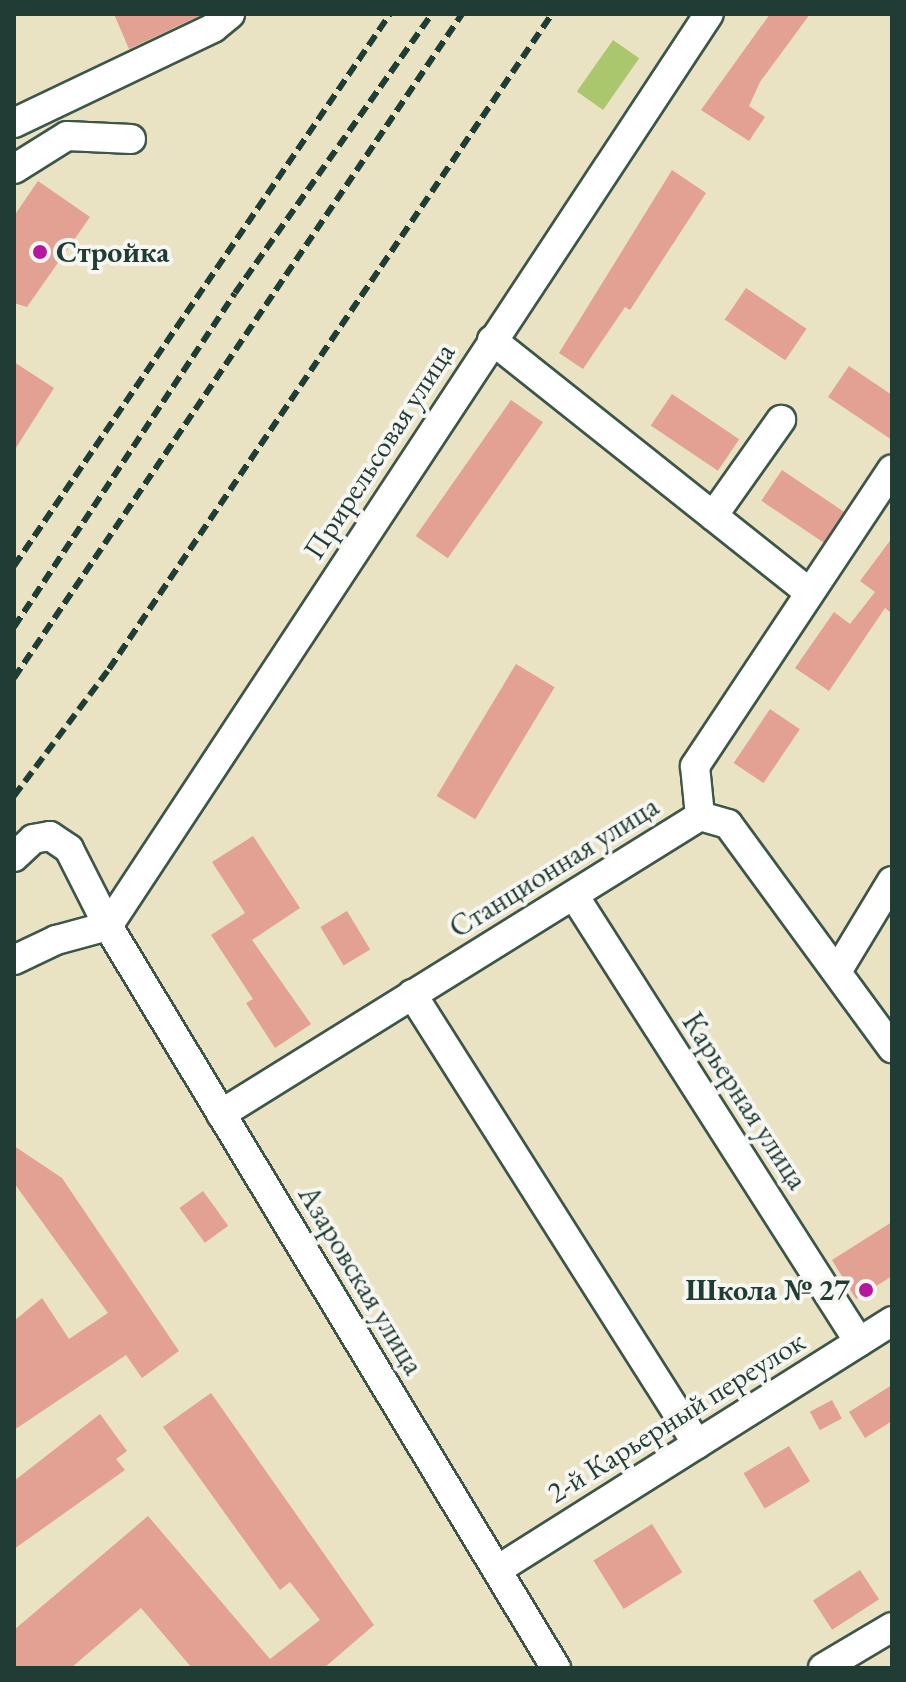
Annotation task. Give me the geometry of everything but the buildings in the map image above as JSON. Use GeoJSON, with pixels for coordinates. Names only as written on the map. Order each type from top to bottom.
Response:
{"type":"FeatureCollection","features":[{"type":"Feature","properties":{"kind":"street"},"geometry":{"type":"LineString","coordinates":[[14,123],[213,28],[230,14]]}},
{"type":"Feature","properties":{"kind":"street","name":"Прирельсовая улица"},"geometry":{"type":"LineString","coordinates":[[108,926],[709,14]]}},
{"type":"Feature","properties":{"kind":"street"},"geometry":{"type":"LineString","coordinates":[[14,169],[67,136],[131,139]]}},
{"type":"Feature","properties":{"kind":"street"},"geometry":{"type":"LineString","coordinates":[[492,340],[808,591]]}},
{"type":"Feature","properties":{"kind":"street"},"geometry":{"type":"LineString","coordinates":[[713,516],[781,420]]}},
{"type":"Feature","properties":{"kind":"street","name":"Станционная улица"},"geometry":{"type":"LineString","coordinates":[[221,1114],[412,994],[575,897],[700,816],[695,766],[808,591],[892,470]]}},
{"type":"Feature","properties":{"kind":"street"},"geometry":{"type":"LineString","coordinates":[[700,816],[728,824],[838,970],[892,1048]]}},
{"type":"Feature","properties":{"kind":"street","name":"Азаровская улица"},"geometry":{"type":"LineString","coordinates":[[14,857],[33,839],[50,836],[69,849],[108,926],[556,1668]]}},
{"type":"Feature","properties":{"kind":"street"},"geometry":{"type":"LineString","coordinates":[[838,970],[892,881]]}},
{"type":"Feature","properties":{"kind":"street","name":"Карьерная улица"},"geometry":{"type":"LineString","coordinates":[[575,897],[859,1342]]}},
{"type":"Feature","properties":{"kind":"street"},"geometry":{"type":"LineString","coordinates":[[14,960],[56,940],[108,926]]}},
{"type":"Feature","properties":{"kind":"street"},"geometry":{"type":"LineString","coordinates":[[412,994],[697,1444]]}},
{"type":"Feature","properties":{"kind":"street","name":"2-й Карьерный переулок"},"geometry":{"type":"LineString","coordinates":[[497,1570],[892,1321]]}},
{"type":"Feature","properties":{"kind":"street"},"geometry":{"type":"LineString","coordinates":[[823,1668],[892,1627]]}},
{"type":"Feature","properties":{"kind":"green space"},"geometry":{"type":"Polygon","coordinates":[[[613,40],[639,58],[603,110],[577,92],[613,40]]]}},
{"type":"Feature","properties":{"kind":"railway"},"geometry":{"type":"LineString","coordinates":[[14,566],[390,14]]}},
{"type":"Feature","properties":{"kind":"railway"},"geometry":{"type":"LineString","coordinates":[[14,627],[235,293],[432,14]]}},
{"type":"Feature","properties":{"kind":"railway"},"geometry":{"type":"LineString","coordinates":[[14,678],[462,14]]}},
{"type":"Feature","properties":{"kind":"railway"},"geometry":{"type":"LineString","coordinates":[[14,796],[109,669],[552,14]]}},
{"type":"Feature","properties":{"kind":"place","name":"Стройка"},"geometry":{"type":"Point","coordinates":[40,252]}},
{"type":"Feature","properties":{"kind":"place","name":"Школа № 27"},"geometry":{"type":"Point","coordinates":[866,1290]}}]}
